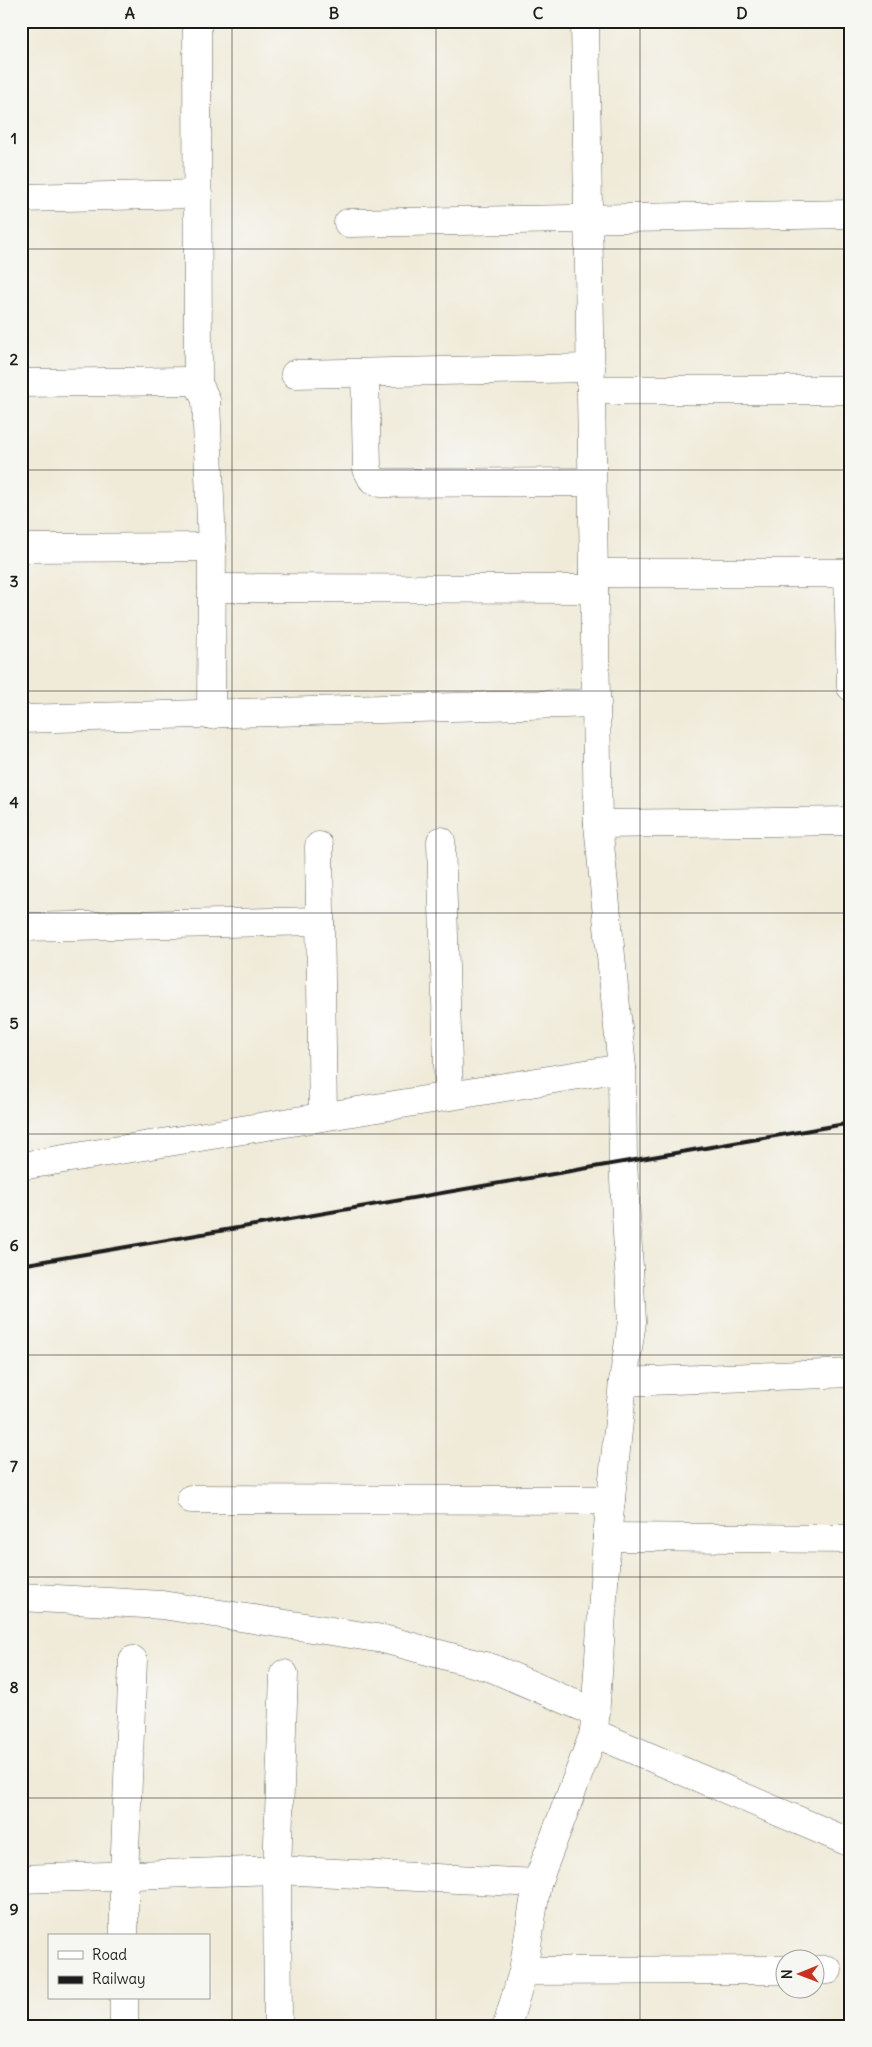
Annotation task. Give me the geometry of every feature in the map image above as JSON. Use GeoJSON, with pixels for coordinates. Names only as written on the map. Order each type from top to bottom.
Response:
{"type":"FeatureCollection","features":[{"type":"Feature","properties":{"kind":"street"},"geometry":{"type":"LineString","coordinates":[[197,21],[198,383],[206,400],[212,547],[211,715]]}},
{"type":"Feature","properties":{"kind":"street"},"geometry":{"type":"LineString","coordinates":[[507,2026],[523,1971],[537,1883],[595,1723],[607,1537],[623,1382],[632,1321],[623,1162],[622,1068],[598,824],[585,21]]}},
{"type":"Feature","properties":{"kind":"street"},"geometry":{"type":"LineString","coordinates":[[21,198],[198,194]]}},
{"type":"Feature","properties":{"kind":"street"},"geometry":{"type":"LineString","coordinates":[[348,223],[851,214]]}},
{"type":"Feature","properties":{"kind":"street"},"geometry":{"type":"LineString","coordinates":[[365,373],[367,469],[372,479],[381,483],[592,482]]}},
{"type":"Feature","properties":{"kind":"street"},"geometry":{"type":"LineString","coordinates":[[295,374],[365,373],[591,379],[851,390]]}},
{"type":"Feature","properties":{"kind":"street"},"geometry":{"type":"LineString","coordinates":[[21,383],[189,381],[198,383]]}},
{"type":"Feature","properties":{"kind":"street"},"geometry":{"type":"LineString","coordinates":[[21,548],[212,547]]}},
{"type":"Feature","properties":{"kind":"street"},"geometry":{"type":"LineString","coordinates":[[212,588],[594,581],[849,573],[851,686]]}},
{"type":"Feature","properties":{"kind":"street"},"geometry":{"type":"LineString","coordinates":[[21,719],[597,703]]}},
{"type":"Feature","properties":{"kind":"street"},"geometry":{"type":"LineString","coordinates":[[598,824],[851,820]]}},
{"type":"Feature","properties":{"kind":"street"},"geometry":{"type":"LineString","coordinates":[[441,841],[449,1096]]}},
{"type":"Feature","properties":{"kind":"street"},"geometry":{"type":"LineString","coordinates":[[319,846],[323,1116]]}},
{"type":"Feature","properties":{"kind":"street"},"geometry":{"type":"LineString","coordinates":[[21,927],[320,922]]}},
{"type":"Feature","properties":{"kind":"street"},"geometry":{"type":"LineString","coordinates":[[21,1166],[622,1068]]}},
{"type":"Feature","properties":{"kind":"street"},"geometry":{"type":"LineString","coordinates":[[623,1382],[851,1373]]}},
{"type":"Feature","properties":{"kind":"street"},"geometry":{"type":"LineString","coordinates":[[191,1498],[611,1500]]}},
{"type":"Feature","properties":{"kind":"street"},"geometry":{"type":"LineString","coordinates":[[607,1537],[851,1539]]}},
{"type":"Feature","properties":{"kind":"street"},"geometry":{"type":"LineString","coordinates":[[21,1597],[162,1605],[383,1639],[492,1668],[595,1723],[851,1843]]}},
{"type":"Feature","properties":{"kind":"street"},"geometry":{"type":"LineString","coordinates":[[124,1934],[124,1874],[133,1660]]}},
{"type":"Feature","properties":{"kind":"street"},"geometry":{"type":"LineString","coordinates":[[278,2026],[277,1870],[284,1674]]}},
{"type":"Feature","properties":{"kind":"street"},"geometry":{"type":"LineString","coordinates":[[21,1879],[277,1870],[537,1883]]}},
{"type":"Feature","properties":{"kind":"street"},"geometry":{"type":"LineString","coordinates":[[523,1971],[774,1970]]}},
{"type":"Feature","properties":{"kind":"street"},"geometry":{"type":"LineString","coordinates":[[124,2000],[124,2026]]}},
{"type":"Feature","properties":{"kind":"railway"},"geometry":{"type":"LineString","coordinates":[[21,1265],[851,1123]]}}]}
